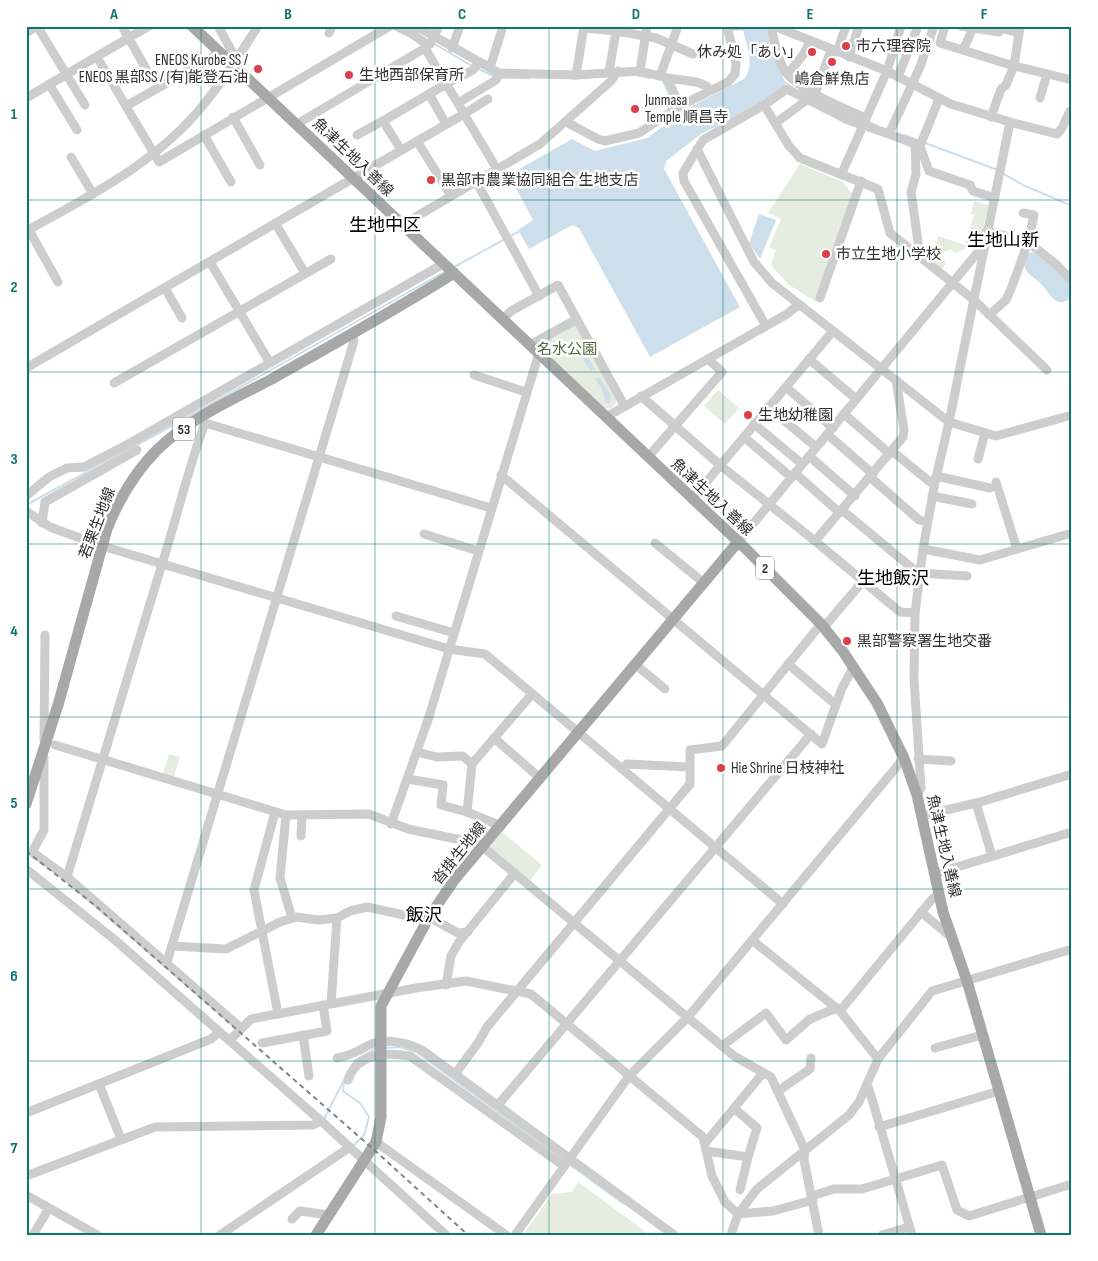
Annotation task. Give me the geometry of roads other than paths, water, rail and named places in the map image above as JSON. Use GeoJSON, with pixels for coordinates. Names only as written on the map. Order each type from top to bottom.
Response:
{"type":"FeatureCollection","features":[{"type":"Feature","properties":{"kind":"main road","name":"魚津生地入善線"},"geometry":{"type":"LineString","coordinates":[[192,26],[220,53],[234,62],[402,225],[738,542],[823,625],[854,666],[877,703],[904,758],[917,795],[939,896],[967,981],[1041,1235]]}},
{"type":"Feature","properties":{"kind":"main road","name":"若栗生地線"},"geometry":{"type":"LineString","coordinates":[[26,804],[58,705],[102,546],[118,501],[146,462],[172,437],[454,274]]}},
{"type":"Feature","properties":{"kind":"main road","name":"沓掛生地線"},"geometry":{"type":"LineString","coordinates":[[316,1235],[376,1142],[381,1117],[381,1006],[428,918],[455,879],[738,542]]}},
{"type":"Feature","properties":{"kind":"street"},"geometry":{"type":"LineString","coordinates":[[26,32],[37,26],[85,105]]}},
{"type":"Feature","properties":{"kind":"street"},"geometry":{"type":"LineString","coordinates":[[122,26],[150,76]]}},
{"type":"Feature","properties":{"kind":"street"},"geometry":{"type":"LineString","coordinates":[[26,98],[148,26]]}},
{"type":"Feature","properties":{"kind":"street"},"geometry":{"type":"LineString","coordinates":[[218,26],[234,62]]}},
{"type":"Feature","properties":{"kind":"street"},"geometry":{"type":"LineString","coordinates":[[97,57],[159,162],[268,96],[390,26]]}},
{"type":"Feature","properties":{"kind":"street"},"geometry":{"type":"LineString","coordinates":[[396,26],[415,29],[429,44],[446,84],[497,169]]}},
{"type":"Feature","properties":{"kind":"street"},"geometry":{"type":"LineString","coordinates":[[297,124],[429,44],[439,26]]}},
{"type":"Feature","properties":{"kind":"street"},"geometry":{"type":"LineString","coordinates":[[452,48],[460,26]]}},
{"type":"Feature","properties":{"kind":"street"},"geometry":{"type":"LineString","coordinates":[[490,68],[504,26]]}},
{"type":"Feature","properties":{"kind":"street"},"geometry":{"type":"LineString","coordinates":[[640,71],[647,26]]}},
{"type":"Feature","properties":{"kind":"street"},"geometry":{"type":"LineString","coordinates":[[678,26],[664,77],[680,106]]}},
{"type":"Feature","properties":{"kind":"street"},"geometry":{"type":"LineString","coordinates":[[566,122],[605,141],[639,133],[680,106],[728,82],[735,74],[736,64],[729,26],[741,26]]}},
{"type":"Feature","properties":{"kind":"street"},"geometry":{"type":"LineString","coordinates":[[772,26],[887,71],[939,100],[991,117],[1057,134],[1070,111],[1072,111]]}},
{"type":"Feature","properties":{"kind":"street"},"geometry":{"type":"LineString","coordinates":[[772,26],[775,44],[788,74],[801,86],[864,122],[888,134],[918,145],[929,171],[970,185],[973,191],[995,198]]}},
{"type":"Feature","properties":{"kind":"street"},"geometry":{"type":"LineString","coordinates":[[777,122],[815,94],[846,26]]}},
{"type":"Feature","properties":{"kind":"street"},"geometry":{"type":"LineString","coordinates":[[850,57],[859,26]]}},
{"type":"Feature","properties":{"kind":"street"},"geometry":{"type":"LineString","coordinates":[[842,174],[887,71],[901,26]]}},
{"type":"Feature","properties":{"kind":"street"},"geometry":{"type":"LineString","coordinates":[[898,77],[918,26]]}},
{"type":"Feature","properties":{"kind":"street"},"geometry":{"type":"LineString","coordinates":[[888,134],[913,84],[934,26]]}},
{"type":"Feature","properties":{"kind":"street"},"geometry":{"type":"LineString","coordinates":[[944,26],[940,43],[1014,66],[1072,80]]}},
{"type":"Feature","properties":{"kind":"street"},"geometry":{"type":"LineString","coordinates":[[961,26],[999,32],[1001,28],[1020,29],[1014,66],[1006,85],[1001,89],[991,117]]}},
{"type":"Feature","properties":{"kind":"street"},"geometry":{"type":"LineString","coordinates":[[576,75],[584,27],[617,29],[672,44],[693,54]]}},
{"type":"Feature","properties":{"kind":"street"},"geometry":{"type":"LineString","coordinates":[[963,50],[974,27]]}},
{"type":"Feature","properties":{"kind":"street"},"geometry":{"type":"LineString","coordinates":[[58,282],[27,231],[119,179],[154,154],[204,105],[255,28]]}},
{"type":"Feature","properties":{"kind":"street"},"geometry":{"type":"LineString","coordinates":[[402,225],[540,144],[612,81],[617,29]]}},
{"type":"Feature","properties":{"kind":"street"},"geometry":{"type":"LineString","coordinates":[[788,74],[800,60],[810,42]]}},
{"type":"Feature","properties":{"kind":"street"},"geometry":{"type":"LineString","coordinates":[[429,44],[452,48],[499,73],[576,75],[640,71],[708,86],[710,90]]}},
{"type":"Feature","properties":{"kind":"street"},"geometry":{"type":"LineString","coordinates":[[126,106],[220,53]]}},
{"type":"Feature","properties":{"kind":"street"},"geometry":{"type":"LineString","coordinates":[[357,135],[473,70],[478,63]]}},
{"type":"Feature","properties":{"kind":"street"},"geometry":{"type":"LineString","coordinates":[[458,103],[496,80],[499,73]]}},
{"type":"Feature","properties":{"kind":"street"},"geometry":{"type":"LineString","coordinates":[[1040,98],[1048,74]]}},
{"type":"Feature","properties":{"kind":"street"},"geometry":{"type":"LineString","coordinates":[[49,84],[77,130]]}},
{"type":"Feature","properties":{"kind":"street"},"geometry":{"type":"LineString","coordinates":[[766,326],[684,181],[683,174],[703,140],[764,105],[787,89],[807,100],[864,122]]}},
{"type":"Feature","properties":{"kind":"street"},"geometry":{"type":"LineString","coordinates":[[429,94],[446,124]]}},
{"type":"Feature","properties":{"kind":"street"},"geometry":{"type":"LineString","coordinates":[[26,368],[488,99]]}},
{"type":"Feature","properties":{"kind":"street"},"geometry":{"type":"LineString","coordinates":[[917,254],[919,249],[911,192],[916,174],[918,145],[939,100]]}},
{"type":"Feature","properties":{"kind":"street"},"geometry":{"type":"LineString","coordinates":[[764,105],[777,122],[789,146],[800,158],[878,189],[890,233],[974,300],[1048,370]]}},
{"type":"Feature","properties":{"kind":"street"},"geometry":{"type":"LineString","coordinates":[[233,117],[260,165]]}},
{"type":"Feature","properties":{"kind":"street"},"geometry":{"type":"LineString","coordinates":[[383,121],[401,150]]}},
{"type":"Feature","properties":{"kind":"street"},"geometry":{"type":"LineString","coordinates":[[917,795],[921,788],[914,679],[915,613],[923,549],[932,496],[949,422],[1010,122]]}},
{"type":"Feature","properties":{"kind":"street"},"geometry":{"type":"LineString","coordinates":[[204,135],[231,182]]}},
{"type":"Feature","properties":{"kind":"street"},"geometry":{"type":"LineString","coordinates":[[417,141],[450,196]]}},
{"type":"Feature","properties":{"kind":"street"},"geometry":{"type":"LineString","coordinates":[[697,149],[754,262],[772,283],[798,306],[949,422],[985,433],[1003,435],[1072,415]]}},
{"type":"Feature","properties":{"kind":"street"},"geometry":{"type":"LineString","coordinates":[[71,157],[93,194]]}},
{"type":"Feature","properties":{"kind":"street"},"geometry":{"type":"LineString","coordinates":[[476,181],[539,296]]}},
{"type":"Feature","properties":{"kind":"street"},"geometry":{"type":"LineString","coordinates":[[820,298],[860,181]]}},
{"type":"Feature","properties":{"kind":"street"},"geometry":{"type":"LineString","coordinates":[[989,314],[1006,300],[1028,242],[1034,215],[1023,213]]}},
{"type":"Feature","properties":{"kind":"street"},"geometry":{"type":"LineString","coordinates":[[275,223],[305,274]]}},
{"type":"Feature","properties":{"kind":"street"},"geometry":{"type":"LineString","coordinates":[[987,231],[1028,242],[1041,251],[1072,281]]}},
{"type":"Feature","properties":{"kind":"street"},"geometry":{"type":"LineString","coordinates":[[738,542],[985,244]]}},
{"type":"Feature","properties":{"kind":"street"},"geometry":{"type":"LineString","coordinates":[[114,383],[331,259]]}},
{"type":"Feature","properties":{"kind":"street"},"geometry":{"type":"LineString","coordinates":[[210,262],[270,363]]}},
{"type":"Feature","properties":{"kind":"street"},"geometry":{"type":"LineString","coordinates":[[42,522],[45,502],[270,363],[443,264]]}},
{"type":"Feature","properties":{"kind":"street"},"geometry":{"type":"LineString","coordinates":[[502,320],[511,311],[558,286],[624,405]]}},
{"type":"Feature","properties":{"kind":"street"},"geometry":{"type":"LineString","coordinates":[[164,288],[182,318]]}},
{"type":"Feature","properties":{"kind":"street"},"geometry":{"type":"LineString","coordinates":[[606,417],[798,306]]}},
{"type":"Feature","properties":{"kind":"street"},"geometry":{"type":"LineString","coordinates":[[391,824],[417,752],[449,650],[526,392],[534,349],[577,319]]}},
{"type":"Feature","properties":{"kind":"street"},"geometry":{"type":"LineString","coordinates":[[692,498],[833,331]]}},
{"type":"Feature","properties":{"kind":"street"},"geometry":{"type":"LineString","coordinates":[[167,962],[354,341],[352,334]]}},
{"type":"Feature","properties":{"kind":"street"},"geometry":{"type":"LineString","coordinates":[[648,458],[722,372],[708,359]]}},
{"type":"Feature","properties":{"kind":"street"},"geometry":{"type":"LineString","coordinates":[[809,359],[856,399]]}},
{"type":"Feature","properties":{"kind":"street"},"geometry":{"type":"LineString","coordinates":[[474,375],[526,392]]}},
{"type":"Feature","properties":{"kind":"street"},"geometry":{"type":"LineString","coordinates":[[815,541],[872,476],[903,437],[904,430],[896,380]]}},
{"type":"Feature","properties":{"kind":"street"},"geometry":{"type":"LineString","coordinates":[[786,387],[872,476],[919,520],[927,522]]}},
{"type":"Feature","properties":{"kind":"street"},"geometry":{"type":"LineString","coordinates":[[641,396],[675,427],[900,612],[915,613]]}},
{"type":"Feature","properties":{"kind":"street"},"geometry":{"type":"LineString","coordinates":[[768,407],[816,447]]}},
{"type":"Feature","properties":{"kind":"street"},"geometry":{"type":"LineString","coordinates":[[844,414],[930,482],[936,479],[993,485],[1017,549]]}},
{"type":"Feature","properties":{"kind":"street"},"geometry":{"type":"LineString","coordinates":[[68,877],[102,758],[163,564],[203,420],[491,508]]}},
{"type":"Feature","properties":{"kind":"street"},"geometry":{"type":"LineString","coordinates":[[754,424],[855,496]]}},
{"type":"Feature","properties":{"kind":"street"},"geometry":{"type":"LineString","coordinates":[[978,459],[985,433]]}},
{"type":"Feature","properties":{"kind":"street"},"geometry":{"type":"LineString","coordinates":[[744,437],[912,570],[967,576]]}},
{"type":"Feature","properties":{"kind":"street"},"geometry":{"type":"LineString","coordinates":[[134,446],[146,462]]}},
{"type":"Feature","properties":{"kind":"street"},"geometry":{"type":"LineString","coordinates":[[26,496],[49,477],[67,468],[84,467],[134,446]]}},
{"type":"Feature","properties":{"kind":"street"},"geometry":{"type":"LineString","coordinates":[[501,475],[822,744],[835,704],[854,666]]}},
{"type":"Feature","properties":{"kind":"street"},"geometry":{"type":"LineString","coordinates":[[932,496],[972,504]]}},
{"type":"Feature","properties":{"kind":"street"},"geometry":{"type":"LineString","coordinates":[[26,512],[42,522],[102,546],[449,650],[485,654],[783,904]]}},
{"type":"Feature","properties":{"kind":"street"},"geometry":{"type":"LineString","coordinates":[[923,549],[980,560],[1072,533]]}},
{"type":"Feature","properties":{"kind":"street"},"geometry":{"type":"LineString","coordinates":[[424,534],[478,551]]}},
{"type":"Feature","properties":{"kind":"street"},"geometry":{"type":"LineString","coordinates":[[655,543],[704,583]]}},
{"type":"Feature","properties":{"kind":"street"},"geometry":{"type":"LineString","coordinates":[[455,1074],[478,1043],[487,1027],[515,992],[690,784],[690,750],[722,746],[788,664],[863,581]]}},
{"type":"Feature","properties":{"kind":"street"},"geometry":{"type":"LineString","coordinates":[[396,616],[454,633]]}},
{"type":"Feature","properties":{"kind":"street"},"geometry":{"type":"LineString","coordinates":[[45,635],[44,830],[29,850],[68,877],[241,1028]]}},
{"type":"Feature","properties":{"kind":"street"},"geometry":{"type":"LineString","coordinates":[[788,664],[835,704]]}},
{"type":"Feature","properties":{"kind":"street"},"geometry":{"type":"LineString","coordinates":[[636,665],[665,688]]}},
{"type":"Feature","properties":{"kind":"street"},"geometry":{"type":"LineString","coordinates":[[467,812],[472,764],[532,694]]}},
{"type":"Feature","properties":{"kind":"street"},"geometry":{"type":"LineString","coordinates":[[498,1105],[810,734]]}},
{"type":"Feature","properties":{"kind":"street"},"geometry":{"type":"LineString","coordinates":[[494,738],[540,778]]}},
{"type":"Feature","properties":{"kind":"street"},"geometry":{"type":"LineString","coordinates":[[55,745],[286,815],[369,814],[391,824],[470,842],[483,847],[734,1056],[771,1077],[805,1150],[804,1160],[819,1235]]}},
{"type":"Feature","properties":{"kind":"street"},"geometry":{"type":"LineString","coordinates":[[417,752],[437,757],[463,756],[472,764]]}},
{"type":"Feature","properties":{"kind":"street"},"geometry":{"type":"LineString","coordinates":[[515,1235],[630,1076],[688,1017],[904,758]]}},
{"type":"Feature","properties":{"kind":"street"},"geometry":{"type":"LineString","coordinates":[[918,759],[950,761]]}},
{"type":"Feature","properties":{"kind":"street"},"geometry":{"type":"LineString","coordinates":[[622,769],[627,764],[689,767]]}},
{"type":"Feature","properties":{"kind":"street"},"geometry":{"type":"LineString","coordinates":[[26,775],[44,765]]}},
{"type":"Feature","properties":{"kind":"street"},"geometry":{"type":"LineString","coordinates":[[921,816],[976,803],[1072,774]]}},
{"type":"Feature","properties":{"kind":"street"},"geometry":{"type":"LineString","coordinates":[[408,779],[443,785],[441,805],[467,812],[501,826]]}},
{"type":"Feature","properties":{"kind":"street"},"geometry":{"type":"LineString","coordinates":[[976,803],[992,856]]}},
{"type":"Feature","properties":{"kind":"street"},"geometry":{"type":"LineString","coordinates":[[275,812],[254,890],[278,1014]]}},
{"type":"Feature","properties":{"kind":"street"},"geometry":{"type":"LineString","coordinates":[[286,815],[280,878],[292,918]]}},
{"type":"Feature","properties":{"kind":"street"},"geometry":{"type":"LineString","coordinates":[[301,836],[302,815]]}},
{"type":"Feature","properties":{"kind":"street"},"geometry":{"type":"LineString","coordinates":[[934,874],[1072,832]]}},
{"type":"Feature","properties":{"kind":"street"},"geometry":{"type":"LineString","coordinates":[[26,869],[107,933],[230,1040],[446,1235]]}},
{"type":"Feature","properties":{"kind":"street"},"geometry":{"type":"LineString","coordinates":[[446,985],[451,956],[515,873]]}},
{"type":"Feature","properties":{"kind":"street"},"geometry":{"type":"LineString","coordinates":[[722,1046],[766,1012],[786,1040],[810,1019],[839,1009],[933,898],[939,896]]}},
{"type":"Feature","properties":{"kind":"street"},"geometry":{"type":"LineString","coordinates":[[172,946],[226,949],[261,930],[292,918],[318,920],[337,918],[350,911],[367,907],[428,918],[458,933],[468,932]]}},
{"type":"Feature","properties":{"kind":"street"},"geometry":{"type":"LineString","coordinates":[[921,912],[951,937]]}},
{"type":"Feature","properties":{"kind":"street"},"geometry":{"type":"LineString","coordinates":[[262,1043],[328,1031],[327,1004],[337,918]]}},
{"type":"Feature","properties":{"kind":"street"},"geometry":{"type":"LineString","coordinates":[[752,940],[839,1009],[878,1059]]}},
{"type":"Feature","properties":{"kind":"street"},"geometry":{"type":"LineString","coordinates":[[730,1235],[738,1214],[758,1189],[849,1115],[859,1102],[878,1059],[932,992],[1072,949]]}},
{"type":"Feature","properties":{"kind":"street"},"geometry":{"type":"LineString","coordinates":[[230,1040],[251,1019],[387,993],[466,981],[531,994],[703,1137],[712,1176],[724,1202],[738,1214],[774,1211],[834,1189],[862,1189],[942,1165],[957,1210],[969,1216],[1072,1184]]}},
{"type":"Feature","properties":{"kind":"street"},"geometry":{"type":"LineString","coordinates":[[26,1113],[211,1039],[219,1032]]}},
{"type":"Feature","properties":{"kind":"street"},"geometry":{"type":"LineString","coordinates":[[935,1048],[982,1035]]}},
{"type":"Feature","properties":{"kind":"street"},"geometry":{"type":"LineString","coordinates":[[302,1036],[309,1076]]}},
{"type":"Feature","properties":{"kind":"street"},"geometry":{"type":"LineString","coordinates":[[337,1058],[358,1052],[409,1044],[422,1050],[674,1235]]}},
{"type":"Feature","properties":{"kind":"street"},"geometry":{"type":"LineString","coordinates":[[348,1080],[357,1064],[380,1049],[418,1060],[564,1166]]}},
{"type":"Feature","properties":{"kind":"street"},"geometry":{"type":"LineString","coordinates":[[778,1091],[810,1069],[811,1058]]}},
{"type":"Feature","properties":{"kind":"street"},"geometry":{"type":"LineString","coordinates":[[706,1147],[763,1073]]}},
{"type":"Feature","properties":{"kind":"street"},"geometry":{"type":"LineString","coordinates":[[99,1084],[121,1139]]}},
{"type":"Feature","properties":{"kind":"street"},"geometry":{"type":"LineString","coordinates":[[866,1086],[869,1089],[910,1231],[882,1235]]}},
{"type":"Feature","properties":{"kind":"street"},"geometry":{"type":"LineString","coordinates":[[879,1127],[999,1091]]}},
{"type":"Feature","properties":{"kind":"street"},"geometry":{"type":"LineString","coordinates":[[735,1109],[757,1128],[740,1190]]}},
{"type":"Feature","properties":{"kind":"street"},"geometry":{"type":"LineString","coordinates":[[26,1176],[155,1127],[313,1125],[321,1121]]}},
{"type":"Feature","properties":{"kind":"street"},"geometry":{"type":"LineString","coordinates":[[376,1142],[506,1235]]}},
{"type":"Feature","properties":{"kind":"street"},"geometry":{"type":"LineString","coordinates":[[220,1235],[350,1147]]}},
{"type":"Feature","properties":{"kind":"street"},"geometry":{"type":"LineString","coordinates":[[706,1147],[748,1157]]}},
{"type":"Feature","properties":{"kind":"street"},"geometry":{"type":"LineString","coordinates":[[26,1195],[97,1235]]}},
{"type":"Feature","properties":{"kind":"street"},"geometry":{"type":"LineString","coordinates":[[33,1235],[49,1208]]}},
{"type":"Feature","properties":{"kind":"street"},"geometry":{"type":"LineString","coordinates":[[292,1219],[300,1211],[329,1215]]}},
{"type":"Feature","properties":{"kind":"water"},"geometry":{"type":"Polygon","coordinates":[[[742,26],[766,26],[786,86],[754,108],[701,134],[666,161],[664,169],[740,307],[650,357],[579,228],[572,225],[529,249],[518,230],[533,220],[509,175],[572,139],[595,151],[647,138],[692,106],[744,79],[748,73],[750,60],[742,26]]]}},
{"type":"Feature","properties":{"kind":"water"},"geometry":{"type":"Polygon","coordinates":[[[759,214],[776,220],[760,259],[749,243],[759,214]]]}},
{"type":"Feature","properties":{"kind":"water"},"geometry":{"type":"Polygon","coordinates":[[[1032,252],[1041,255],[1072,284],[1072,297],[1062,302],[1054,300],[1045,288],[1029,274],[1023,263],[1026,255],[1032,252]]]}},
{"type":"Feature","properties":{"kind":"water"},"geometry":{"type":"Polygon","coordinates":[[[585,352],[595,369],[590,371],[580,354],[585,352]]]}},
{"type":"Feature","properties":{"kind":"water"},"geometry":{"type":"Polygon","coordinates":[[[599,377],[611,395],[611,402],[606,404],[602,389],[595,379],[599,377]]]}},
{"type":"Feature","properties":{"kind":"waterway"},"geometry":{"type":"LineString","coordinates":[[433,43],[472,66]]}},
{"type":"Feature","properties":{"kind":"waterway"},"geometry":{"type":"LineString","coordinates":[[479,69],[495,77]]}},
{"type":"Feature","properties":{"kind":"waterway"},"geometry":{"type":"LineString","coordinates":[[636,75],[649,78]]}},
{"type":"Feature","properties":{"kind":"waterway"},"geometry":{"type":"LineString","coordinates":[[499,78],[529,78]]}},
{"type":"Feature","properties":{"kind":"waterway"},"geometry":{"type":"LineString","coordinates":[[663,81],[674,106]]}},
{"type":"Feature","properties":{"kind":"waterway"},"geometry":{"type":"LineString","coordinates":[[783,81],[792,87]]}},
{"type":"Feature","properties":{"kind":"waterway"},"geometry":{"type":"LineString","coordinates":[[869,122],[878,126]]}},
{"type":"Feature","properties":{"kind":"waterway"},"geometry":{"type":"LineString","coordinates":[[904,135],[918,140]]}},
{"type":"Feature","properties":{"kind":"waterway"},"geometry":{"type":"LineString","coordinates":[[925,143],[998,170]]}},
{"type":"Feature","properties":{"kind":"waterway"},"geometry":{"type":"LineString","coordinates":[[1002,173],[1023,185],[1072,206]]}},
{"type":"Feature","properties":{"kind":"waterway"},"geometry":{"type":"LineString","coordinates":[[509,237],[520,231]]}},
{"type":"Feature","properties":{"kind":"waterway"},"geometry":{"type":"LineString","coordinates":[[454,267],[505,239]]}},
{"type":"Feature","properties":{"kind":"waterway"},"geometry":{"type":"LineString","coordinates":[[26,505],[159,433],[446,271]]}},
{"type":"Feature","properties":{"kind":"waterway"},"geometry":{"type":"LineString","coordinates":[[384,1048],[400,1047],[416,1052],[565,1161]]}},
{"type":"Feature","properties":{"kind":"waterway"},"geometry":{"type":"LineString","coordinates":[[346,1075],[355,1060],[377,1048]]}},
{"type":"Feature","properties":{"kind":"waterway"},"geometry":{"type":"LineString","coordinates":[[324,1119],[344,1080]]}},
{"type":"Feature","properties":{"kind":"waterway"},"geometry":{"type":"LineString","coordinates":[[344,1082],[343,1091],[361,1104],[369,1117],[364,1135],[353,1146]]}},
{"type":"Feature","properties":{"kind":"waterway"},"geometry":{"type":"LineString","coordinates":[[569,1164],[624,1204]]}},
{"type":"Feature","properties":{"kind":"railway"},"geometry":{"type":"LineString","coordinates":[[26,851],[97,907],[372,1148],[468,1235]]}},
{"type":"Feature","properties":{"kind":"place","name":"市六理容院"},"geometry":{"type":"Point","coordinates":[846,46]}},
{"type":"Feature","properties":{"kind":"place","name":"休み処「あい」"},"geometry":{"type":"Point","coordinates":[812,52]}},
{"type":"Feature","properties":{"kind":"place","name":"嶋倉鮮魚店"},"geometry":{"type":"Point","coordinates":[832,62]}},
{"type":"Feature","properties":{"kind":"place","name":"ENEOS Kurobe SS / ENEOS 黒部SS / (有)能登石油"},"geometry":{"type":"Point","coordinates":[258,69]}},
{"type":"Feature","properties":{"kind":"place","name":"生地西部保育所"},"geometry":{"type":"Point","coordinates":[349,75]}},
{"type":"Feature","properties":{"kind":"place","name":"Junmasa Temple 順昌寺"},"geometry":{"type":"Point","coordinates":[635,109]}},
{"type":"Feature","properties":{"kind":"place","name":"黒部市農業協同組合 生地支店"},"geometry":{"type":"Point","coordinates":[431,180]}},
{"type":"Feature","properties":{"kind":"place","name":"市立生地小学校"},"geometry":{"type":"Point","coordinates":[826,254]}},
{"type":"Feature","properties":{"kind":"place","name":"生地幼稚園"},"geometry":{"type":"Point","coordinates":[748,415]}},
{"type":"Feature","properties":{"kind":"place","name":"黒部警察署生地交番"},"geometry":{"type":"Point","coordinates":[847,641]}},
{"type":"Feature","properties":{"kind":"place","name":"Hie Shrine 日枝神社"},"geometry":{"type":"Point","coordinates":[721,768]}},
{"type":"Feature","properties":{"kind":"district","name":"生地中区"},"geometry":{"type":"Point","coordinates":[385,225]}},
{"type":"Feature","properties":{"kind":"district","name":"生地山新"},"geometry":{"type":"Point","coordinates":[1003,240]}},
{"type":"Feature","properties":{"kind":"district","name":"生地飯沢"},"geometry":{"type":"Point","coordinates":[893,578]}},
{"type":"Feature","properties":{"kind":"district","name":"飯沢"},"geometry":{"type":"Point","coordinates":[424,915]}},
{"type":"Feature","properties":{"kind":"park label","name":"名水公園"},"geometry":{"type":"Point","coordinates":[567,349]}}]}
